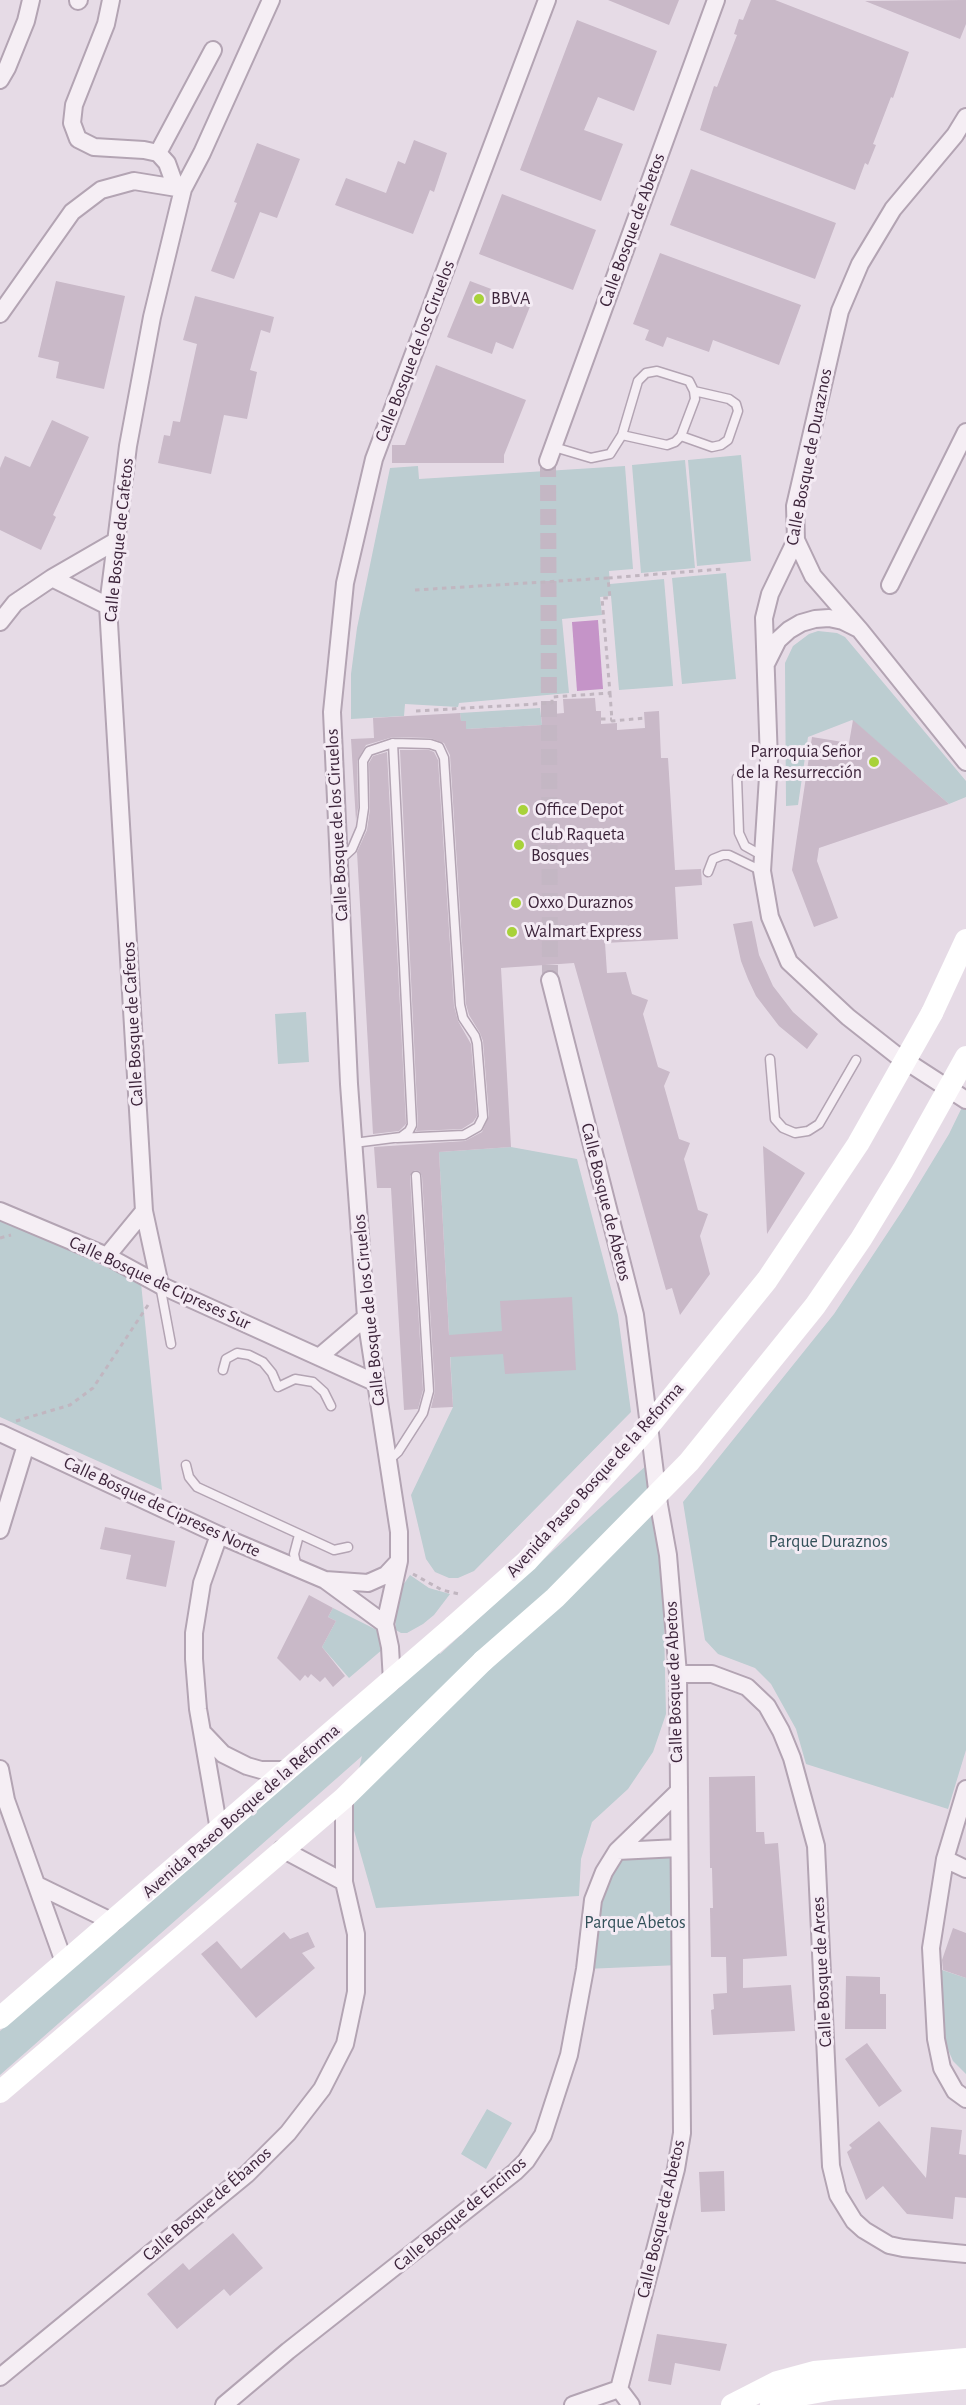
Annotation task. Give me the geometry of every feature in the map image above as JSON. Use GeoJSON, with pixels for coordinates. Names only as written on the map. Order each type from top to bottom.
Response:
{"type":"FeatureCollection","features":[{"type":"Feature","properties":{"kind":"main road","name":"Avenida Paseo Bosque de la Reforma"},"geometry":{"type":"LineString","coordinates":[[0,2018],[392,1681],[527,1560],[636,1440],[767,1280],[858,1144],[932,1013],[966,940]]}},
{"type":"Feature","properties":{"kind":"main road"},"geometry":{"type":"LineString","coordinates":[[0,2092],[344,1798],[483,1661],[555,1598],[689,1462],[815,1306],[861,1239],[966,1058]]}},
{"type":"Feature","properties":{"kind":"main road"},"geometry":{"type":"LineString","coordinates":[[732,2405],[777,2382],[814,2372],[966,2359]]}},
{"type":"Feature","properties":{"kind":"main road"},"geometry":{"type":"LineString","coordinates":[[771,2405],[800,2395],[834,2389],[966,2378]]}},
{"type":"Feature","properties":{"kind":"street"},"geometry":{"type":"LineString","coordinates":[[0,80],[26,21],[31,0]]}},
{"type":"Feature","properties":{"kind":"street"},"geometry":{"type":"LineString","coordinates":[[111,0],[106,24],[74,105],[72,123],[78,139],[94,147],[158,153],[167,163],[179,188]]}},
{"type":"Feature","properties":{"kind":"street","name":"Calle Bosque de Cafetos"},"geometry":{"type":"LineString","coordinates":[[160,1285],[144,1211],[108,606],[128,446],[179,188],[202,153],[271,0]]}},
{"type":"Feature","properties":{"kind":"street","name":"Calle Bosque de los Ciruelos"},"geometry":{"type":"LineString","coordinates":[[392,1681],[390,1647],[385,1624],[399,1561],[399,1532],[374,1382],[366,1317],[354,1143],[332,712],[345,583],[374,459],[547,0]]}},
{"type":"Feature","properties":{"kind":"street","name":"Calle Bosque de Abetos"},"geometry":{"type":"LineString","coordinates":[[551,454],[716,0]]}},
{"type":"Feature","properties":{"kind":"street"},"geometry":{"type":"LineString","coordinates":[[158,153],[213,50]]}},
{"type":"Feature","properties":{"kind":"street","name":"Calle Bosque de Duraznos"},"geometry":{"type":"LineString","coordinates":[[966,117],[955,135],[893,209],[860,264],[840,311],[795,506],[796,540],[765,607],[769,761],[763,863],[770,917],[789,962],[848,1017],[896,1054],[966,1100]]}},
{"type":"Feature","properties":{"kind":"street"},"geometry":{"type":"LineString","coordinates":[[0,314],[72,212],[101,190],[134,181],[179,188]]}},
{"type":"Feature","properties":{"kind":"street"},"geometry":{"type":"LineString","coordinates":[[890,585],[966,432]]}},
{"type":"Feature","properties":{"kind":"street"},"geometry":{"type":"LineString","coordinates":[[796,540],[813,576],[964,757]]}},
{"type":"Feature","properties":{"kind":"street"},"geometry":{"type":"LineString","coordinates":[[0,621],[15,603],[52,578],[116,541]]}},
{"type":"Feature","properties":{"kind":"street"},"geometry":{"type":"LineString","coordinates":[[52,578],[108,606]]}},
{"type":"Feature","properties":{"kind":"street"},"geometry":{"type":"LineString","coordinates":[[767,670],[770,653],[778,640],[801,623],[829,618],[843,621],[860,630]]}},
{"type":"Feature","properties":{"kind":"street","name":"Calle Bosque de Abetos"},"geometry":{"type":"LineString","coordinates":[[550,980],[635,1315],[659,1505],[668,1555],[678,1674],[682,2133],[676,2169],[619,2389]]}},
{"type":"Feature","properties":{"kind":"street","name":"Calle Bosque de Cipreses Sur"},"geometry":{"type":"LineString","coordinates":[[0,1211],[107,1256],[160,1285],[374,1382]]}},
{"type":"Feature","properties":{"kind":"street"},"geometry":{"type":"LineString","coordinates":[[107,1256],[144,1211]]}},
{"type":"Feature","properties":{"kind":"street"},"geometry":{"type":"LineString","coordinates":[[319,1357],[366,1317]]}},
{"type":"Feature","properties":{"kind":"street","name":"Calle Bosque de Cipreses Norte"},"geometry":{"type":"LineString","coordinates":[[4,1429],[26,1445],[219,1535],[325,1580],[385,1624]]}},
{"type":"Feature","properties":{"kind":"street"},"geometry":{"type":"LineString","coordinates":[[0,1530],[26,1445]]}},
{"type":"Feature","properties":{"kind":"street"},"geometry":{"type":"LineString","coordinates":[[219,1535],[202,1583],[194,1633],[195,1684],[219,1830]]}},
{"type":"Feature","properties":{"kind":"street","name":"Calle Bosque de Cipreses Norte"},"geometry":{"type":"LineString","coordinates":[[325,1580],[368,1583],[386,1575],[399,1561]]}},
{"type":"Feature","properties":{"kind":"street","name":"Calle Bosque de Arces"},"geometry":{"type":"LineString","coordinates":[[678,1674],[712,1674],[747,1687],[767,1706],[782,1731],[792,1758],[816,1846],[831,2166],[838,2195],[854,2221],[864,2230],[889,2244],[903,2248],[966,2254]]}},
{"type":"Feature","properties":{"kind":"street"},"geometry":{"type":"LineString","coordinates":[[204,1734],[223,1754],[241,1764],[261,1770],[289,1770]]}},
{"type":"Feature","properties":{"kind":"street"},"geometry":{"type":"LineString","coordinates":[[0,1769],[6,1800],[64,1962]]}},
{"type":"Feature","properties":{"kind":"street"},"geometry":{"type":"LineString","coordinates":[[966,1789],[945,1859],[931,1948],[936,2039],[942,2068],[955,2091],[966,2098]]}},
{"type":"Feature","properties":{"kind":"street","name":"Calle Bosque de Encinos"},"geometry":{"type":"LineString","coordinates":[[224,2405],[526,2161],[543,2135],[570,2055],[585,1969],[593,1899],[604,1872],[617,1851],[678,1792]]}},
{"type":"Feature","properties":{"kind":"street","name":"Calle Bosque de Ébanos"},"geometry":{"type":"LineString","coordinates":[[0,2377],[246,2174],[288,2133],[322,2090],[345,2044],[356,1992],[356,1934],[344,1882],[344,1798]]}},
{"type":"Feature","properties":{"kind":"street"},"geometry":{"type":"LineString","coordinates":[[617,1851],[679,1848]]}},
{"type":"Feature","properties":{"kind":"street"},"geometry":{"type":"LineString","coordinates":[[282,1850],[344,1882]]}},
{"type":"Feature","properties":{"kind":"street"},"geometry":{"type":"LineString","coordinates":[[945,1859],[966,1869]]}},
{"type":"Feature","properties":{"kind":"street"},"geometry":{"type":"LineString","coordinates":[[37,1885],[112,1922]]}},
{"type":"Feature","properties":{"kind":"street"},"geometry":{"type":"LineString","coordinates":[[573,2405],[619,2389],[631,2405]]}},
{"type":"Feature","properties":{"kind":"lane"},"geometry":{"type":"LineString","coordinates":[[551,454],[591,458],[610,454],[622,435],[638,381],[646,373],[657,371],[689,381],[694,390],[695,399],[681,436],[675,442],[667,445],[622,435]]}},
{"type":"Feature","properties":{"kind":"lane"},"geometry":{"type":"LineString","coordinates":[[681,436],[712,447],[721,445],[728,441],[738,411],[736,404],[729,399],[694,390]]}},
{"type":"Feature","properties":{"kind":"lane"},"geometry":{"type":"LineString","coordinates":[[339,861],[352,849],[361,828],[364,808],[362,766],[365,756],[377,747],[393,743],[430,744],[439,747],[443,753],[460,1005],[462,1018],[475,1036],[477,1043],[484,1111],[482,1123],[469,1134],[354,1143]]}},
{"type":"Feature","properties":{"kind":"lane"},"geometry":{"type":"LineString","coordinates":[[393,743],[413,1118],[409,1131],[396,1138]]}},
{"type":"Feature","properties":{"kind":"lane"},"geometry":{"type":"LineString","coordinates":[[737,778],[739,833],[745,846],[763,863]]}},
{"type":"Feature","properties":{"kind":"lane"},"geometry":{"type":"LineString","coordinates":[[708,872],[714,859],[723,855],[763,863]]}},
{"type":"Feature","properties":{"kind":"lane"},"geometry":{"type":"LineString","coordinates":[[770,1059],[773,1112],[778,1124],[795,1133],[814,1128],[819,1124],[856,1060]]}},
{"type":"Feature","properties":{"kind":"lane"},"geometry":{"type":"LineString","coordinates":[[387,1462],[398,1452],[423,1413],[429,1391],[416,1176]]}},
{"type":"Feature","properties":{"kind":"lane"},"geometry":{"type":"LineString","coordinates":[[160,1285],[171,1344]]}},
{"type":"Feature","properties":{"kind":"lane"},"geometry":{"type":"LineString","coordinates":[[224,1370],[226,1359],[237,1353],[249,1355],[263,1362],[272,1373],[278,1387],[295,1378],[313,1382],[324,1392],[331,1406]]}},
{"type":"Feature","properties":{"kind":"lane"},"geometry":{"type":"LineString","coordinates":[[186,1465],[189,1478],[197,1487],[334,1550],[348,1547]]}},
{"type":"Feature","properties":{"kind":"lane"},"geometry":{"type":"LineString","coordinates":[[297,1568],[294,1554],[299,1535]]}},
{"type":"Feature","properties":{"kind":"path"},"geometry":{"type":"LineString","coordinates":[[415,590],[608,578],[722,568]]}},
{"type":"Feature","properties":{"kind":"path"},"geometry":{"type":"LineString","coordinates":[[608,578],[610,598],[602,598],[612,721],[645,718]]}},
{"type":"Feature","properties":{"kind":"path"},"geometry":{"type":"LineString","coordinates":[[416,711],[552,703],[552,697],[610,693]]}},
{"type":"Feature","properties":{"kind":"path"},"geometry":{"type":"LineString","coordinates":[[601,719],[612,718]]}},
{"type":"Feature","properties":{"kind":"path"},"geometry":{"type":"LineString","coordinates":[[4,1429],[70,1405],[93,1388],[117,1355],[160,1285]]}},
{"type":"Feature","properties":{"kind":"path"},"geometry":{"type":"LineString","coordinates":[[399,1561],[419,1578],[442,1590]]}},
{"type":"Feature","properties":{"kind":"green space"},"geometry":{"type":"Polygon","coordinates":[[[741,455],[751,561],[697,566],[688,460],[741,455]]]}},
{"type":"Feature","properties":{"kind":"green space"},"geometry":{"type":"Polygon","coordinates":[[[685,460],[695,568],[641,573],[632,465],[685,460]]]}},
{"type":"Feature","properties":{"kind":"green space"},"geometry":{"type":"Polygon","coordinates":[[[418,466],[419,479],[625,466],[633,569],[609,571],[610,584],[664,579],[673,686],[619,690],[611,596],[600,597],[602,615],[562,619],[569,693],[459,703],[458,707],[405,704],[404,716],[351,719],[351,674],[357,628],[390,468],[418,466]]]}},
{"type":"Feature","properties":{"kind":"green space"},"geometry":{"type":"Polygon","coordinates":[[[726,573],[736,679],[682,684],[672,578],[726,573]]]}},
{"type":"Feature","properties":{"kind":"green space"},"geometry":{"type":"Polygon","coordinates":[[[818,631],[837,633],[845,637],[966,781],[966,797],[949,804],[852,720],[808,737],[798,805],[786,806],[785,663],[793,646],[809,634],[818,631]]]}},
{"type":"Feature","properties":{"kind":"green space"},"geometry":{"type":"Polygon","coordinates":[[[540,708],[542,725],[466,729],[466,721],[461,721],[460,713],[540,708]]]}},
{"type":"Feature","properties":{"kind":"green space"},"geometry":{"type":"Polygon","coordinates":[[[306,1012],[309,1062],[278,1064],[275,1014],[306,1012]]]}},
{"type":"Feature","properties":{"kind":"green space","name":"Parque Duraznos"},"geometry":{"type":"Polygon","coordinates":[[[966,1099],[966,1750],[948,1809],[806,1764],[796,1729],[771,1684],[755,1668],[718,1654],[705,1640],[683,1502],[834,1314],[904,1208],[949,1134],[966,1099]]]}},
{"type":"Feature","properties":{"kind":"green space"},"geometry":{"type":"Polygon","coordinates":[[[511,1147],[577,1159],[618,1315],[631,1412],[474,1571],[458,1578],[449,1578],[435,1572],[426,1559],[411,1495],[453,1407],[439,1152],[511,1147]]]}},
{"type":"Feature","properties":{"kind":"green space"},"geometry":{"type":"Polygon","coordinates":[[[0,1219],[141,1283],[162,1490],[0,1417],[0,1219]]]}},
{"type":"Feature","properties":{"kind":"green space"},"geometry":{"type":"Polygon","coordinates":[[[660,1453],[666,1714],[653,1752],[628,1789],[592,1822],[581,1859],[579,1896],[376,1908],[351,1820],[354,1790],[362,1756],[0,2075],[0,2031],[435,1649],[440,1654],[660,1453]]]}},
{"type":"Feature","properties":{"kind":"green space"},"geometry":{"type":"Polygon","coordinates":[[[410,1575],[429,1588],[450,1594],[434,1615],[423,1624],[407,1633],[401,1633],[396,1630],[395,1618],[401,1588],[410,1575]]]}},
{"type":"Feature","properties":{"kind":"green space"},"geometry":{"type":"Polygon","coordinates":[[[333,1608],[377,1630],[383,1649],[349,1678],[322,1647],[336,1621],[328,1617],[333,1608]]]}},
{"type":"Feature","properties":{"kind":"green space","name":"Parque Abetos"},"geometry":{"type":"Polygon","coordinates":[[[679,1848],[680,1965],[585,1969],[593,1900],[617,1851],[679,1848]]]}},
{"type":"Feature","properties":{"kind":"green space"},"geometry":{"type":"Polygon","coordinates":[[[939,1969],[966,1978],[966,2074],[953,2061],[946,2045],[939,1969]]]}},
{"type":"Feature","properties":{"kind":"green space"},"geometry":{"type":"Polygon","coordinates":[[[487,2109],[512,2123],[486,2169],[461,2154],[487,2109]]]}},
{"type":"Feature","properties":{"kind":"shaded area"},"geometry":{"type":"Polygon","coordinates":[[[598,620],[603,689],[577,691],[572,622],[598,620]]]}},
{"type":"Feature","properties":{"kind":"building"},"geometry":{"type":"Polygon","coordinates":[[[608,0],[679,0],[669,25],[608,0]]]}},
{"type":"Feature","properties":{"kind":"building"},"geometry":{"type":"Polygon","coordinates":[[[751,0],[775,0],[909,52],[893,98],[891,97],[873,144],[876,145],[868,165],[865,163],[855,190],[700,130],[714,86],[717,87],[737,35],[734,34],[739,19],[743,20],[751,0]]]}},
{"type":"Feature","properties":{"kind":"building"},"geometry":{"type":"Polygon","coordinates":[[[966,0],[966,24],[960,39],[865,1],[966,0]]]}},
{"type":"Feature","properties":{"kind":"building"},"geometry":{"type":"Polygon","coordinates":[[[577,20],[657,51],[634,111],[598,97],[584,130],[623,144],[601,201],[520,170],[577,20]]]}},
{"type":"Feature","properties":{"kind":"building"},"geometry":{"type":"Polygon","coordinates":[[[414,140],[447,153],[434,192],[430,190],[413,234],[335,205],[346,178],[386,193],[398,161],[405,164],[414,140]]]}},
{"type":"Feature","properties":{"kind":"building"},"geometry":{"type":"Polygon","coordinates":[[[257,143],[300,159],[277,218],[260,212],[234,279],[211,271],[257,143]]]}},
{"type":"Feature","properties":{"kind":"building"},"geometry":{"type":"Polygon","coordinates":[[[691,169],[836,223],[815,279],[670,225],[691,169]]]}},
{"type":"Feature","properties":{"kind":"building"},"geometry":{"type":"Polygon","coordinates":[[[502,194],[596,230],[573,290],[479,254],[502,194]]]}},
{"type":"Feature","properties":{"kind":"building"},"geometry":{"type":"Polygon","coordinates":[[[660,253],[801,305],[779,365],[713,340],[709,352],[667,337],[663,347],[645,340],[649,330],[633,324],[660,253]]]}},
{"type":"Feature","properties":{"kind":"building"},"geometry":{"type":"Polygon","coordinates":[[[56,281],[125,296],[104,389],[56,378],[59,362],[38,357],[56,281]]]}},
{"type":"Feature","properties":{"kind":"building"},"geometry":{"type":"Polygon","coordinates":[[[470,281],[531,304],[513,349],[496,342],[492,354],[447,337],[470,281]]]}},
{"type":"Feature","properties":{"kind":"building"},"geometry":{"type":"Polygon","coordinates":[[[195,296],[274,317],[270,333],[261,330],[250,370],[257,372],[247,419],[224,415],[211,474],[158,463],[164,435],[170,436],[173,421],[180,422],[197,344],[183,340],[195,296]]]}},
{"type":"Feature","properties":{"kind":"building"},"geometry":{"type":"Polygon","coordinates":[[[436,365],[526,400],[504,455],[504,463],[392,463],[392,445],[405,445],[436,365]]]}},
{"type":"Feature","properties":{"kind":"building"},"geometry":{"type":"Polygon","coordinates":[[[52,420],[89,437],[53,515],[56,517],[41,550],[0,530],[0,468],[5,456],[30,467],[52,420]]]}},
{"type":"Feature","properties":{"kind":"building"},"geometry":{"type":"Polygon","coordinates":[[[595,698],[596,711],[601,711],[601,724],[617,723],[617,730],[645,728],[644,712],[659,711],[661,758],[668,758],[675,870],[701,869],[702,885],[675,887],[678,939],[605,943],[607,973],[626,972],[632,994],[648,1000],[643,1014],[658,1067],[670,1072],[664,1086],[679,1139],[690,1143],[684,1159],[698,1210],[708,1214],[700,1236],[710,1274],[680,1315],[672,1288],[666,1290],[574,963],[501,968],[511,1147],[439,1152],[449,1335],[502,1331],[500,1301],[572,1297],[576,1370],[505,1374],[503,1354],[450,1357],[453,1407],[431,1408],[435,1391],[422,1176],[419,1171],[415,1170],[410,1176],[423,1390],[418,1409],[404,1410],[391,1188],[377,1188],[374,1147],[465,1141],[482,1132],[489,1116],[483,1041],[469,1015],[466,1004],[450,755],[444,743],[430,738],[393,737],[366,745],[357,761],[356,821],[351,739],[374,738],[373,718],[460,713],[461,721],[466,721],[466,729],[542,725],[541,715],[564,713],[563,699],[595,698]]]}},
{"type":"Feature","properties":{"kind":"building"},"geometry":{"type":"Polygon","coordinates":[[[853,720],[949,804],[819,848],[817,861],[838,918],[814,927],[792,870],[812,737],[849,743],[853,720]]]}},
{"type":"Feature","properties":{"kind":"building"},"geometry":{"type":"Polygon","coordinates":[[[400,750],[429,750],[434,752],[438,760],[454,1006],[458,1021],[471,1044],[477,1116],[473,1122],[462,1129],[416,1131],[418,1125],[400,750]]]}},
{"type":"Feature","properties":{"kind":"building"},"geometry":{"type":"Polygon","coordinates":[[[387,752],[406,1124],[399,1131],[373,1134],[357,852],[367,830],[370,809],[369,763],[373,756],[387,752]]]}},
{"type":"Feature","properties":{"kind":"building"},"geometry":{"type":"Polygon","coordinates":[[[752,921],[759,955],[773,986],[793,1012],[818,1034],[807,1049],[779,1026],[756,996],[748,979],[741,961],[733,924],[752,921]]]}},
{"type":"Feature","properties":{"kind":"building"},"geometry":{"type":"Polygon","coordinates":[[[763,1146],[805,1173],[767,1234],[763,1146]]]}},
{"type":"Feature","properties":{"kind":"building"},"geometry":{"type":"Polygon","coordinates":[[[105,1527],[175,1541],[166,1587],[126,1579],[131,1555],[100,1549],[105,1527]]]}},
{"type":"Feature","properties":{"kind":"building"},"geometry":{"type":"Polygon","coordinates":[[[309,1595],[333,1608],[328,1617],[336,1621],[322,1647],[345,1676],[333,1687],[325,1677],[320,1682],[311,1674],[308,1678],[305,1675],[300,1681],[277,1658],[309,1595]]]}},
{"type":"Feature","properties":{"kind":"building"},"geometry":{"type":"Polygon","coordinates":[[[755,1776],[756,1832],[764,1832],[765,1844],[778,1843],[787,1956],[743,1959],[743,1988],[791,1985],[795,2031],[713,2035],[711,2010],[714,2009],[713,1994],[727,1993],[726,1957],[711,1957],[710,1908],[713,1908],[709,1777],[755,1776]]]}},
{"type":"Feature","properties":{"kind":"building"},"geometry":{"type":"Polygon","coordinates":[[[953,1928],[966,1933],[966,1978],[943,1970],[942,1960],[953,1928]]]}},
{"type":"Feature","properties":{"kind":"building"},"geometry":{"type":"Polygon","coordinates":[[[284,1932],[290,1939],[308,1932],[315,1947],[302,1953],[315,1968],[256,2018],[201,1954],[217,1941],[241,1969],[284,1932]]]}},
{"type":"Feature","properties":{"kind":"building"},"geometry":{"type":"Polygon","coordinates":[[[846,1976],[880,1977],[880,1994],[886,1994],[886,2029],[845,2029],[846,1976]]]}},
{"type":"Feature","properties":{"kind":"building"},"geometry":{"type":"Polygon","coordinates":[[[867,2043],[902,2091],[879,2107],[845,2059],[867,2043]]]}},
{"type":"Feature","properties":{"kind":"building"},"geometry":{"type":"Polygon","coordinates":[[[879,2121],[926,2178],[931,2127],[962,2130],[959,2154],[966,2155],[966,2198],[955,2197],[953,2219],[907,2214],[883,2186],[866,2200],[847,2152],[852,2148],[849,2145],[879,2121]]]}},
{"type":"Feature","properties":{"kind":"building"},"geometry":{"type":"Polygon","coordinates":[[[724,2171],[725,2211],[701,2212],[699,2172],[724,2171]]]}},
{"type":"Feature","properties":{"kind":"building"},"geometry":{"type":"Polygon","coordinates":[[[233,2233],[263,2268],[230,2296],[224,2289],[177,2329],[147,2294],[183,2263],[189,2270],[233,2233]]]}},
{"type":"Feature","properties":{"kind":"building"},"geometry":{"type":"Polygon","coordinates":[[[657,2334],[727,2344],[720,2371],[675,2363],[671,2385],[648,2381],[657,2334]]]}},
{"type":"Feature","properties":{"kind":"tunnel"},"geometry":{"type":"LineString","coordinates":[[548,461],[550,980]]}},
{"type":"Feature","properties":{"kind":"place","name":"BBVA"},"geometry":{"type":"Point","coordinates":[479,299]}},
{"type":"Feature","properties":{"kind":"place","name":"Parroquia Señor de la Resurrección"},"geometry":{"type":"Point","coordinates":[874,762]}},
{"type":"Feature","properties":{"kind":"place","name":"Office Depot"},"geometry":{"type":"Point","coordinates":[523,810]}},
{"type":"Feature","properties":{"kind":"place","name":"Club Raqueta Bosques"},"geometry":{"type":"Point","coordinates":[519,845]}},
{"type":"Feature","properties":{"kind":"place","name":"Oxxo Duraznos"},"geometry":{"type":"Point","coordinates":[516,903]}},
{"type":"Feature","properties":{"kind":"place","name":"Walmart Express"},"geometry":{"type":"Point","coordinates":[512,932]}}]}
